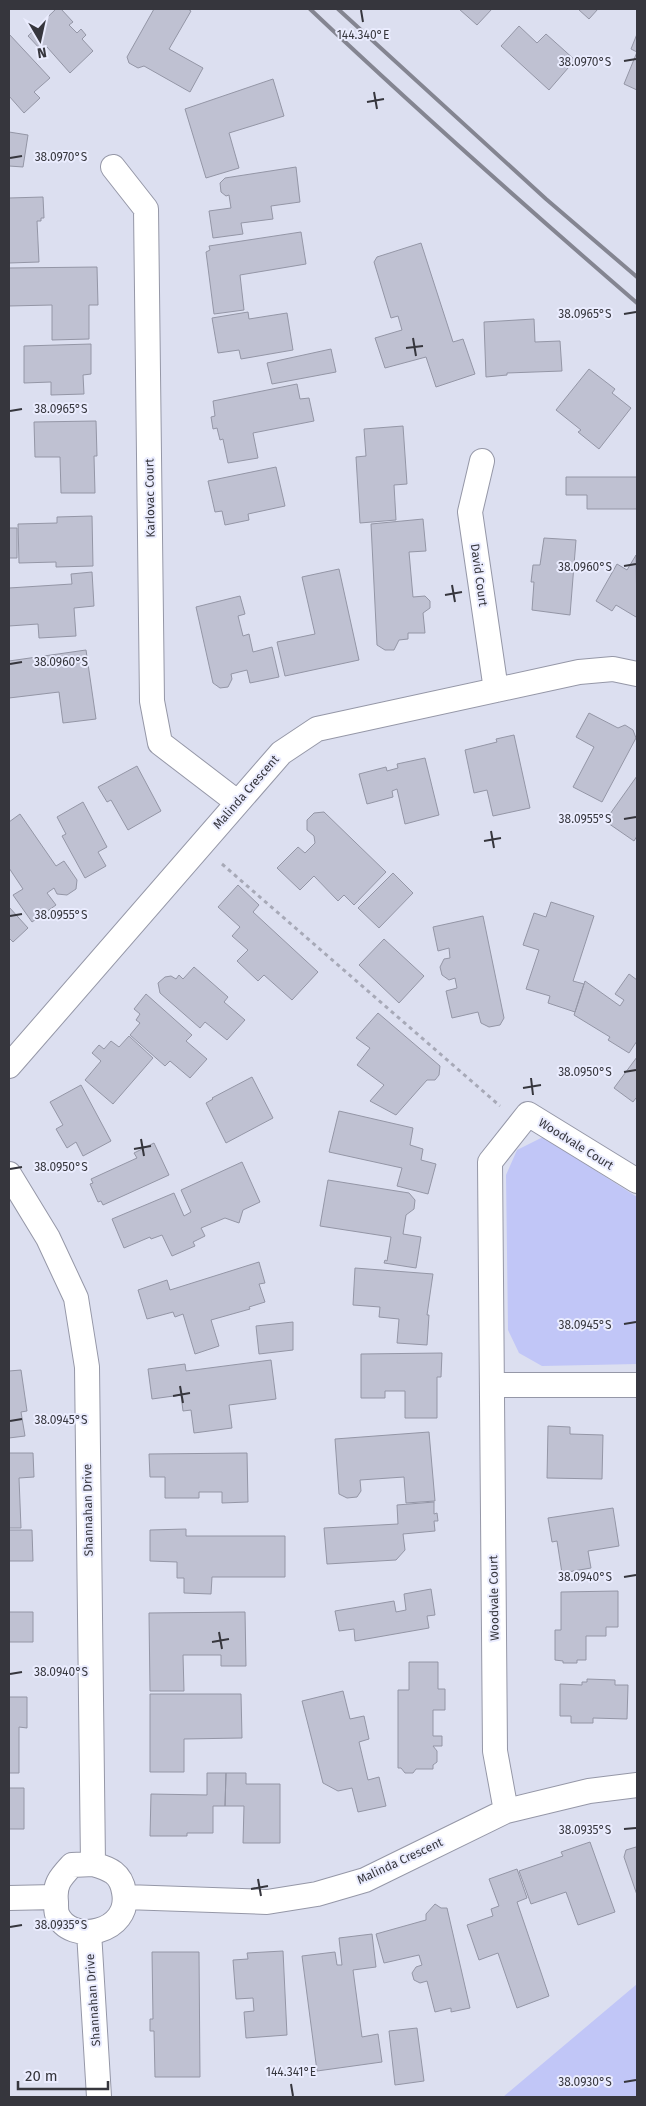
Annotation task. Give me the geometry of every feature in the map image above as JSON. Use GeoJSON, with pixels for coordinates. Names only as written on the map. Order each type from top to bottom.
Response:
{"type":"FeatureCollection","features":[{"type":"Feature","properties":{"kind":"street","name":"Karlovac Court"},"geometry":{"type":"LineString","coordinates":[[113,167],[146,209],[152,701],[160,743],[237,802]]}},
{"type":"Feature","properties":{"kind":"street","name":"David Court"},"geometry":{"type":"LineString","coordinates":[[482,461],[470,512],[496,690]]}},
{"type":"Feature","properties":{"kind":"street","name":"Malinda Crescent"},"geometry":{"type":"LineString","coordinates":[[9,1066],[281,753],[317,729],[579,672],[614,669],[637,674]]}},
{"type":"Feature","properties":{"kind":"street","name":"Woodvale Court"},"geometry":{"type":"LineString","coordinates":[[506,1811],[495,1751],[490,1162],[528,1114],[637,1182]]}},
{"type":"Feature","properties":{"kind":"street","name":"Shannahan Drive"},"geometry":{"type":"LineString","coordinates":[[9,1174],[48,1238],[76,1298],[86,1367],[92,1864]]}},
{"type":"Feature","properties":{"kind":"street"},"geometry":{"type":"LineString","coordinates":[[492,1385],[637,1385]]}},
{"type":"Feature","properties":{"kind":"street","name":"Malinda Crescent"},"geometry":{"type":"LineString","coordinates":[[125,1897],[267,1902],[317,1894],[365,1880],[506,1811],[589,1791],[637,1785]]}},
{"type":"Feature","properties":{"kind":"street"},"geometry":{"type":"LineString","coordinates":[[92,1864],[110,1870],[122,1882],[125,1897],[120,1916],[109,1928],[89,1932],[69,1927],[57,1914],[55,1897],[58,1880],[72,1865],[92,1864]]}},
{"type":"Feature","properties":{"kind":"street"},"geometry":{"type":"LineString","coordinates":[[9,1898],[55,1897]]}},
{"type":"Feature","properties":{"kind":"street","name":"Shannahan Drive"},"geometry":{"type":"LineString","coordinates":[[89,1932],[99,2097]]}},
{"type":"Feature","properties":{"kind":"path"},"geometry":{"type":"LineString","coordinates":[[201,845],[521,1124]]}},
{"type":"Feature","properties":{"kind":"shaded area"},"geometry":{"type":"Polygon","coordinates":[[[543,1137],[637,1197],[637,1364],[542,1366],[519,1353],[508,1330],[506,1175],[517,1150],[543,1137]]]}},
{"type":"Feature","properties":{"kind":"shaded area"},"geometry":{"type":"Polygon","coordinates":[[[637,1984],[637,2097],[503,2097],[637,1984]]]}},
{"type":"Feature","properties":{"kind":"building"},"geometry":{"type":"Polygon","coordinates":[[[56,9],[61,9],[73,22],[69,25],[77,33],[81,29],[86,35],[82,39],[93,51],[70,73],[47,47],[42,51],[28,36],[56,9]]]}},
{"type":"Feature","properties":{"kind":"building"},"geometry":{"type":"Polygon","coordinates":[[[154,9],[188,9],[191,11],[169,49],[203,68],[190,92],[144,66],[138,68],[129,63],[127,57],[154,9]]]}},
{"type":"Feature","properties":{"kind":"building"},"geometry":{"type":"Polygon","coordinates":[[[459,9],[492,9],[477,25],[459,9]]]}},
{"type":"Feature","properties":{"kind":"building"},"geometry":{"type":"Polygon","coordinates":[[[578,9],[598,9],[589,19],[578,9]]]}},
{"type":"Feature","properties":{"kind":"building"},"geometry":{"type":"Polygon","coordinates":[[[519,26],[537,43],[546,34],[575,60],[549,90],[501,46],[519,26]]]}},
{"type":"Feature","properties":{"kind":"building"},"geometry":{"type":"Polygon","coordinates":[[[9,34],[50,78],[34,92],[40,98],[24,113],[9,96],[9,34]]]}},
{"type":"Feature","properties":{"kind":"building"},"geometry":{"type":"Polygon","coordinates":[[[637,34],[637,52],[631,49],[637,34]]]}},
{"type":"Feature","properties":{"kind":"building"},"geometry":{"type":"Polygon","coordinates":[[[637,52],[637,90],[624,84],[637,52]]]}},
{"type":"Feature","properties":{"kind":"building"},"geometry":{"type":"Polygon","coordinates":[[[273,79],[284,116],[229,133],[239,168],[206,178],[185,109],[273,79]]]}},
{"type":"Feature","properties":{"kind":"building"},"geometry":{"type":"Polygon","coordinates":[[[9,132],[28,135],[23,167],[9,166],[9,132]]]}},
{"type":"Feature","properties":{"kind":"building"},"geometry":{"type":"Polygon","coordinates":[[[296,167],[300,202],[271,206],[273,219],[241,223],[243,234],[213,238],[209,211],[231,208],[229,195],[226,196],[221,192],[220,183],[225,178],[296,167]]]}},
{"type":"Feature","properties":{"kind":"building"},"geometry":{"type":"Polygon","coordinates":[[[43,197],[44,218],[41,218],[41,221],[37,221],[39,262],[9,263],[9,198],[43,197]]]}},
{"type":"Feature","properties":{"kind":"building"},"geometry":{"type":"Polygon","coordinates":[[[301,232],[306,264],[240,275],[244,310],[214,314],[206,252],[210,250],[209,246],[301,232]]]}},
{"type":"Feature","properties":{"kind":"building"},"geometry":{"type":"Polygon","coordinates":[[[421,243],[453,342],[463,339],[475,374],[436,387],[426,357],[385,368],[375,338],[402,330],[398,316],[391,318],[374,262],[377,257],[421,243]]]}},
{"type":"Feature","properties":{"kind":"building"},"geometry":{"type":"Polygon","coordinates":[[[97,267],[98,305],[89,305],[89,339],[52,340],[52,305],[9,306],[9,268],[97,267]]]}},
{"type":"Feature","properties":{"kind":"building"},"geometry":{"type":"Polygon","coordinates":[[[248,312],[249,319],[287,313],[293,350],[241,359],[239,350],[218,353],[212,318],[248,312]]]}},
{"type":"Feature","properties":{"kind":"building"},"geometry":{"type":"Polygon","coordinates":[[[534,319],[535,342],[560,341],[562,371],[507,373],[507,375],[486,377],[484,322],[534,319]]]}},
{"type":"Feature","properties":{"kind":"building"},"geometry":{"type":"Polygon","coordinates":[[[91,344],[91,374],[83,375],[84,394],[51,395],[51,382],[24,383],[24,346],[91,344]]]}},
{"type":"Feature","properties":{"kind":"building"},"geometry":{"type":"Polygon","coordinates":[[[331,349],[336,372],[272,384],[267,363],[331,349]]]}},
{"type":"Feature","properties":{"kind":"building"},"geometry":{"type":"Polygon","coordinates":[[[589,369],[615,389],[612,393],[631,408],[599,449],[578,432],[581,430],[556,410],[589,369]]]}},
{"type":"Feature","properties":{"kind":"building"},"geometry":{"type":"Polygon","coordinates":[[[297,384],[300,399],[309,398],[314,421],[253,433],[258,458],[228,463],[223,439],[220,440],[217,428],[213,429],[211,417],[215,416],[213,401],[297,384]]]}},
{"type":"Feature","properties":{"kind":"building"},"geometry":{"type":"Polygon","coordinates":[[[96,421],[97,456],[94,456],[95,493],[61,493],[60,457],[35,457],[34,422],[96,421]]]}},
{"type":"Feature","properties":{"kind":"building"},"geometry":{"type":"Polygon","coordinates":[[[403,426],[407,484],[394,485],[396,520],[360,523],[356,457],[366,456],[364,429],[403,426]]]}},
{"type":"Feature","properties":{"kind":"building"},"geometry":{"type":"Polygon","coordinates":[[[276,467],[285,506],[248,514],[249,520],[225,525],[222,511],[215,512],[208,481],[276,467]]]}},
{"type":"Feature","properties":{"kind":"building"},"geometry":{"type":"Polygon","coordinates":[[[566,477],[637,477],[637,509],[587,509],[587,495],[566,495],[566,477]]]}},
{"type":"Feature","properties":{"kind":"building"},"geometry":{"type":"Polygon","coordinates":[[[92,516],[93,566],[56,567],[56,562],[19,563],[18,524],[57,523],[57,517],[92,516]]]}},
{"type":"Feature","properties":{"kind":"building"},"geometry":{"type":"Polygon","coordinates":[[[423,519],[426,551],[409,552],[413,597],[425,596],[430,601],[430,608],[423,613],[425,633],[408,633],[408,639],[399,640],[394,650],[385,650],[377,645],[371,524],[423,519]]]}},
{"type":"Feature","properties":{"kind":"building"},"geometry":{"type":"Polygon","coordinates":[[[9,528],[17,528],[17,558],[9,558],[9,528]]]}},
{"type":"Feature","properties":{"kind":"building"},"geometry":{"type":"Polygon","coordinates":[[[544,538],[576,540],[570,615],[532,610],[534,582],[531,582],[533,565],[540,565],[544,538]]]}},
{"type":"Feature","properties":{"kind":"building"},"geometry":{"type":"Polygon","coordinates":[[[636,555],[636,617],[616,605],[612,611],[596,601],[617,564],[627,570],[636,555]]]}},
{"type":"Feature","properties":{"kind":"building"},"geometry":{"type":"Polygon","coordinates":[[[339,569],[359,660],[285,676],[277,642],[315,634],[302,577],[339,569]]]}},
{"type":"Feature","properties":{"kind":"building"},"geometry":{"type":"Polygon","coordinates":[[[92,572],[94,606],[74,608],[76,636],[39,638],[38,624],[9,626],[9,588],[72,584],[71,574],[92,572]]]}},
{"type":"Feature","properties":{"kind":"building"},"geometry":{"type":"Polygon","coordinates":[[[240,596],[245,614],[238,616],[243,636],[249,634],[253,652],[272,647],[279,677],[250,683],[247,670],[231,674],[232,679],[228,687],[220,688],[213,683],[196,607],[240,596]]]}},
{"type":"Feature","properties":{"kind":"building"},"geometry":{"type":"Polygon","coordinates":[[[86,650],[96,719],[63,723],[59,692],[9,698],[9,661],[86,650]]]}},
{"type":"Feature","properties":{"kind":"building"},"geometry":{"type":"Polygon","coordinates":[[[589,713],[618,728],[625,725],[633,730],[636,738],[602,802],[573,787],[594,747],[576,737],[589,713]]]}},
{"type":"Feature","properties":{"kind":"building"},"geometry":{"type":"Polygon","coordinates":[[[514,735],[530,808],[493,816],[487,790],[474,793],[465,750],[497,742],[496,739],[514,735]]]}},
{"type":"Feature","properties":{"kind":"building"},"geometry":{"type":"Polygon","coordinates":[[[425,758],[439,815],[405,824],[397,789],[392,791],[393,797],[367,804],[359,774],[386,767],[387,771],[398,768],[397,764],[425,758]]]}},
{"type":"Feature","properties":{"kind":"building"},"geometry":{"type":"Polygon","coordinates":[[[137,766],[161,811],[128,830],[111,800],[107,802],[98,787],[137,766]]]}},
{"type":"Feature","properties":{"kind":"building"},"geometry":{"type":"Polygon","coordinates":[[[637,776],[637,836],[634,841],[605,821],[637,776]]]}},
{"type":"Feature","properties":{"kind":"building"},"geometry":{"type":"Polygon","coordinates":[[[83,802],[107,847],[98,852],[106,866],[85,878],[62,836],[66,834],[57,817],[83,802]]]}},
{"type":"Feature","properties":{"kind":"building"},"geometry":{"type":"Polygon","coordinates":[[[324,812],[386,872],[354,905],[344,895],[338,901],[314,876],[300,890],[277,868],[298,847],[305,853],[315,843],[314,836],[307,830],[307,820],[314,813],[324,812]]]}},
{"type":"Feature","properties":{"kind":"building"},"geometry":{"type":"Polygon","coordinates":[[[20,814],[56,866],[64,861],[77,880],[76,889],[67,895],[57,894],[54,888],[47,893],[56,905],[32,922],[13,895],[23,889],[9,868],[9,822],[20,814]]]}},
{"type":"Feature","properties":{"kind":"building"},"geometry":{"type":"Polygon","coordinates":[[[393,873],[413,893],[379,928],[358,908],[393,873]]]}},
{"type":"Feature","properties":{"kind":"building"},"geometry":{"type":"Polygon","coordinates":[[[238,885],[259,905],[253,912],[318,972],[292,1000],[264,975],[258,981],[237,961],[248,950],[232,936],[240,927],[218,907],[238,885]]]}},
{"type":"Feature","properties":{"kind":"building"},"geometry":{"type":"Polygon","coordinates":[[[551,902],[594,916],[573,981],[584,984],[575,1012],[548,1003],[550,996],[526,989],[539,950],[523,945],[534,913],[546,917],[551,902]]]}},
{"type":"Feature","properties":{"kind":"building"},"geometry":{"type":"Polygon","coordinates":[[[9,907],[28,928],[13,942],[9,938],[9,907]]]}},
{"type":"Feature","properties":{"kind":"building"},"geometry":{"type":"Polygon","coordinates":[[[483,916],[504,1018],[500,1025],[489,1027],[481,1023],[478,1012],[452,1018],[446,991],[457,988],[455,978],[449,980],[442,975],[440,967],[444,959],[450,958],[449,948],[438,951],[433,927],[483,916]]]}},
{"type":"Feature","properties":{"kind":"building"},"geometry":{"type":"Polygon","coordinates":[[[384,939],[424,976],[399,1003],[359,965],[384,939]]]}},
{"type":"Feature","properties":{"kind":"building"},"geometry":{"type":"Polygon","coordinates":[[[194,967],[228,997],[224,1002],[245,1020],[227,1040],[205,1022],[200,1028],[160,993],[158,983],[165,977],[171,976],[176,979],[179,975],[183,979],[194,967]]]}},
{"type":"Feature","properties":{"kind":"building"},"geometry":{"type":"Polygon","coordinates":[[[629,974],[637,980],[637,1041],[629,1053],[608,1040],[610,1037],[574,1015],[585,981],[620,1006],[624,1000],[615,994],[629,974]]]}},
{"type":"Feature","properties":{"kind":"building"},"geometry":{"type":"Polygon","coordinates":[[[146,994],[192,1035],[186,1041],[207,1059],[190,1078],[170,1061],[165,1066],[130,1035],[140,1023],[136,1020],[140,1014],[134,1009],[146,994]]]}},
{"type":"Feature","properties":{"kind":"building"},"geometry":{"type":"Polygon","coordinates":[[[378,1013],[440,1066],[439,1075],[435,1080],[427,1080],[396,1115],[370,1101],[384,1085],[357,1065],[370,1048],[356,1038],[378,1013]]]}},
{"type":"Feature","properties":{"kind":"building"},"geometry":{"type":"Polygon","coordinates":[[[129,1036],[153,1058],[113,1104],[85,1080],[101,1061],[92,1053],[99,1045],[104,1049],[111,1041],[119,1047],[129,1036]]]}},
{"type":"Feature","properties":{"kind":"building"},"geometry":{"type":"Polygon","coordinates":[[[637,1057],[637,1099],[633,1102],[614,1088],[637,1057]]]}},
{"type":"Feature","properties":{"kind":"building"},"geometry":{"type":"Polygon","coordinates":[[[252,1077],[273,1118],[226,1143],[206,1103],[252,1077]]]}},
{"type":"Feature","properties":{"kind":"building"},"geometry":{"type":"Polygon","coordinates":[[[81,1085],[111,1141],[83,1156],[76,1142],[67,1148],[56,1129],[63,1125],[50,1102],[81,1085]]]}},
{"type":"Feature","properties":{"kind":"building"},"geometry":{"type":"Polygon","coordinates":[[[339,1111],[413,1128],[410,1145],[423,1149],[421,1160],[436,1164],[428,1194],[397,1186],[402,1168],[329,1152],[339,1111]]]}},
{"type":"Feature","properties":{"kind":"building"},"geometry":{"type":"Polygon","coordinates":[[[154,1143],[169,1175],[103,1205],[101,1201],[98,1202],[90,1184],[93,1183],[91,1179],[137,1158],[134,1153],[154,1143]]]}},
{"type":"Feature","properties":{"kind":"building"},"geometry":{"type":"Polygon","coordinates":[[[242,1162],[260,1202],[243,1210],[239,1223],[225,1218],[201,1228],[205,1236],[193,1242],[195,1246],[172,1256],[162,1235],[151,1239],[150,1237],[124,1248],[112,1219],[174,1193],[184,1216],[191,1212],[181,1190],[242,1162]]]}},
{"type":"Feature","properties":{"kind":"building"},"geometry":{"type":"Polygon","coordinates":[[[328,1180],[409,1193],[415,1200],[414,1209],[406,1215],[403,1234],[421,1237],[416,1268],[384,1263],[385,1260],[387,1261],[391,1237],[320,1226],[328,1180]]]}},
{"type":"Feature","properties":{"kind":"building"},"geometry":{"type":"Polygon","coordinates":[[[259,1262],[265,1283],[259,1284],[265,1302],[249,1307],[250,1309],[211,1320],[219,1346],[195,1354],[183,1314],[175,1317],[173,1312],[147,1319],[138,1290],[167,1280],[170,1290],[259,1262]]]}},
{"type":"Feature","properties":{"kind":"building"},"geometry":{"type":"Polygon","coordinates":[[[355,1268],[433,1274],[427,1315],[429,1315],[427,1345],[397,1343],[399,1319],[379,1317],[380,1307],[353,1305],[355,1268]]]}},
{"type":"Feature","properties":{"kind":"building"},"geometry":{"type":"Polygon","coordinates":[[[293,1322],[293,1350],[259,1354],[256,1326],[293,1322]]]}},
{"type":"Feature","properties":{"kind":"building"},"geometry":{"type":"Polygon","coordinates":[[[442,1353],[441,1377],[437,1377],[437,1418],[405,1418],[405,1391],[385,1391],[385,1398],[361,1398],[361,1354],[442,1353]]]}},
{"type":"Feature","properties":{"kind":"building"},"geometry":{"type":"Polygon","coordinates":[[[271,1360],[276,1399],[229,1405],[232,1428],[194,1433],[191,1410],[183,1411],[181,1395],[152,1399],[148,1369],[185,1364],[186,1371],[271,1360]]]}},
{"type":"Feature","properties":{"kind":"building"},"geometry":{"type":"Polygon","coordinates":[[[21,1370],[27,1411],[21,1412],[25,1436],[9,1438],[9,1371],[21,1370]]]}},
{"type":"Feature","properties":{"kind":"building"},"geometry":{"type":"Polygon","coordinates":[[[548,1426],[570,1427],[570,1434],[603,1435],[602,1479],[547,1478],[548,1426]]]}},
{"type":"Feature","properties":{"kind":"building"},"geometry":{"type":"Polygon","coordinates":[[[429,1432],[435,1501],[406,1503],[404,1477],[360,1480],[361,1491],[357,1497],[347,1498],[339,1494],[335,1439],[429,1432]]]}},
{"type":"Feature","properties":{"kind":"building"},"geometry":{"type":"Polygon","coordinates":[[[9,1453],[33,1453],[34,1477],[19,1478],[21,1528],[9,1528],[9,1453]]]}},
{"type":"Feature","properties":{"kind":"building"},"geometry":{"type":"Polygon","coordinates":[[[247,1453],[248,1502],[222,1503],[222,1492],[199,1492],[199,1498],[165,1498],[165,1477],[150,1477],[149,1454],[247,1453]]]}},
{"type":"Feature","properties":{"kind":"building"},"geometry":{"type":"Polygon","coordinates":[[[434,1502],[434,1514],[437,1513],[438,1521],[434,1521],[435,1531],[403,1534],[405,1550],[396,1560],[327,1564],[324,1528],[398,1524],[397,1505],[434,1502]]]}},
{"type":"Feature","properties":{"kind":"building"},"geometry":{"type":"Polygon","coordinates":[[[613,1508],[619,1546],[588,1551],[591,1568],[562,1573],[557,1541],[552,1542],[548,1518],[613,1508]]]}},
{"type":"Feature","properties":{"kind":"building"},"geometry":{"type":"Polygon","coordinates":[[[186,1529],[186,1536],[285,1536],[285,1577],[212,1577],[211,1594],[184,1593],[184,1578],[177,1578],[177,1562],[150,1561],[150,1530],[186,1529]]]}},
{"type":"Feature","properties":{"kind":"building"},"geometry":{"type":"Polygon","coordinates":[[[9,1530],[32,1530],[33,1561],[9,1561],[9,1530]]]}},
{"type":"Feature","properties":{"kind":"building"},"geometry":{"type":"Polygon","coordinates":[[[431,1589],[435,1615],[427,1616],[429,1628],[355,1641],[354,1629],[339,1631],[335,1611],[394,1601],[396,1612],[406,1610],[404,1594],[431,1589]]]}},
{"type":"Feature","properties":{"kind":"building"},"geometry":{"type":"Polygon","coordinates":[[[618,1591],[618,1627],[606,1627],[606,1636],[586,1636],[586,1660],[577,1660],[577,1663],[563,1663],[563,1661],[555,1660],[555,1630],[561,1630],[561,1592],[618,1591]]]}},
{"type":"Feature","properties":{"kind":"building"},"geometry":{"type":"Polygon","coordinates":[[[9,1612],[33,1612],[33,1642],[9,1642],[9,1612]]]}},
{"type":"Feature","properties":{"kind":"building"},"geometry":{"type":"Polygon","coordinates":[[[245,1612],[246,1666],[221,1666],[221,1655],[183,1655],[184,1691],[150,1691],[149,1613],[245,1612]]]}},
{"type":"Feature","properties":{"kind":"building"},"geometry":{"type":"Polygon","coordinates":[[[409,1662],[438,1662],[438,1689],[445,1689],[445,1710],[433,1710],[433,1736],[442,1736],[442,1746],[433,1746],[437,1751],[437,1762],[433,1765],[433,1769],[416,1769],[413,1773],[405,1773],[401,1768],[398,1768],[398,1690],[409,1690],[409,1662]]]}},
{"type":"Feature","properties":{"kind":"building"},"geometry":{"type":"Polygon","coordinates":[[[587,1679],[615,1680],[615,1685],[628,1685],[627,1719],[593,1718],[593,1723],[571,1723],[571,1716],[560,1716],[560,1684],[582,1685],[582,1682],[587,1682],[587,1679]]]}},
{"type":"Feature","properties":{"kind":"building"},"geometry":{"type":"Polygon","coordinates":[[[343,1691],[350,1719],[364,1716],[369,1739],[359,1742],[368,1780],[379,1777],[386,1806],[358,1812],[352,1788],[338,1791],[323,1783],[302,1701],[343,1691]]]}},
{"type":"Feature","properties":{"kind":"building"},"geometry":{"type":"Polygon","coordinates":[[[150,1694],[241,1694],[242,1738],[184,1739],[184,1772],[150,1772],[150,1694]]]}},
{"type":"Feature","properties":{"kind":"building"},"geometry":{"type":"Polygon","coordinates":[[[9,1697],[27,1697],[27,1728],[19,1727],[19,1773],[9,1773],[9,1697]]]}},
{"type":"Feature","properties":{"kind":"building"},"geometry":{"type":"Polygon","coordinates":[[[207,1773],[226,1773],[225,1806],[213,1806],[213,1833],[187,1833],[187,1836],[150,1836],[151,1794],[207,1795],[207,1773]]]}},
{"type":"Feature","properties":{"kind":"building"},"geometry":{"type":"Polygon","coordinates":[[[226,1773],[246,1773],[246,1784],[280,1784],[280,1843],[243,1843],[244,1806],[225,1806],[226,1773]]]}},
{"type":"Feature","properties":{"kind":"building"},"geometry":{"type":"Polygon","coordinates":[[[9,1788],[24,1788],[24,1829],[9,1829],[9,1788]]]}},
{"type":"Feature","properties":{"kind":"building"},"geometry":{"type":"Polygon","coordinates":[[[590,1842],[615,1912],[578,1925],[566,1892],[531,1904],[519,1871],[563,1856],[561,1852],[590,1842]]]}},
{"type":"Feature","properties":{"kind":"building"},"geometry":{"type":"Polygon","coordinates":[[[637,1847],[637,1895],[624,1857],[626,1850],[637,1847]]]}},
{"type":"Feature","properties":{"kind":"building"},"geometry":{"type":"Polygon","coordinates":[[[517,1869],[527,1898],[517,1902],[549,1996],[517,2008],[498,1953],[479,1960],[467,1925],[493,1916],[491,1909],[499,1906],[489,1879],[517,1869]]]}},
{"type":"Feature","properties":{"kind":"building"},"geometry":{"type":"Polygon","coordinates":[[[435,1904],[441,1908],[447,1908],[470,2008],[451,2012],[451,2008],[435,2012],[427,1981],[420,1983],[414,1980],[412,1973],[416,1967],[422,1965],[419,1955],[384,1963],[376,1934],[426,1920],[426,1914],[435,1904]]]}},
{"type":"Feature","properties":{"kind":"building"},"geometry":{"type":"Polygon","coordinates":[[[372,1934],[376,1967],[353,1970],[362,2037],[378,2034],[382,2062],[317,2071],[302,1956],[335,1952],[337,1965],[342,1965],[339,1938],[372,1934]]]}},
{"type":"Feature","properties":{"kind":"building"},"geometry":{"type":"Polygon","coordinates":[[[283,1951],[287,2035],[246,2038],[244,2012],[254,2011],[253,1998],[236,1999],[233,1960],[248,1959],[247,1953],[283,1951]]]}},
{"type":"Feature","properties":{"kind":"building"},"geometry":{"type":"Polygon","coordinates":[[[152,1952],[199,1952],[200,2077],[155,2077],[154,2031],[150,2031],[150,2019],[153,2019],[152,1952]]]}},
{"type":"Feature","properties":{"kind":"building"},"geometry":{"type":"Polygon","coordinates":[[[417,2028],[424,2081],[395,2085],[389,2031],[417,2028]]]}},
{"type":"Feature","properties":{"kind":"railway"},"geometry":{"type":"LineString","coordinates":[[310,9],[472,158],[637,303]]}},
{"type":"Feature","properties":{"kind":"railway"},"geometry":{"type":"LineString","coordinates":[[338,9],[546,199],[637,277]]}}]}
